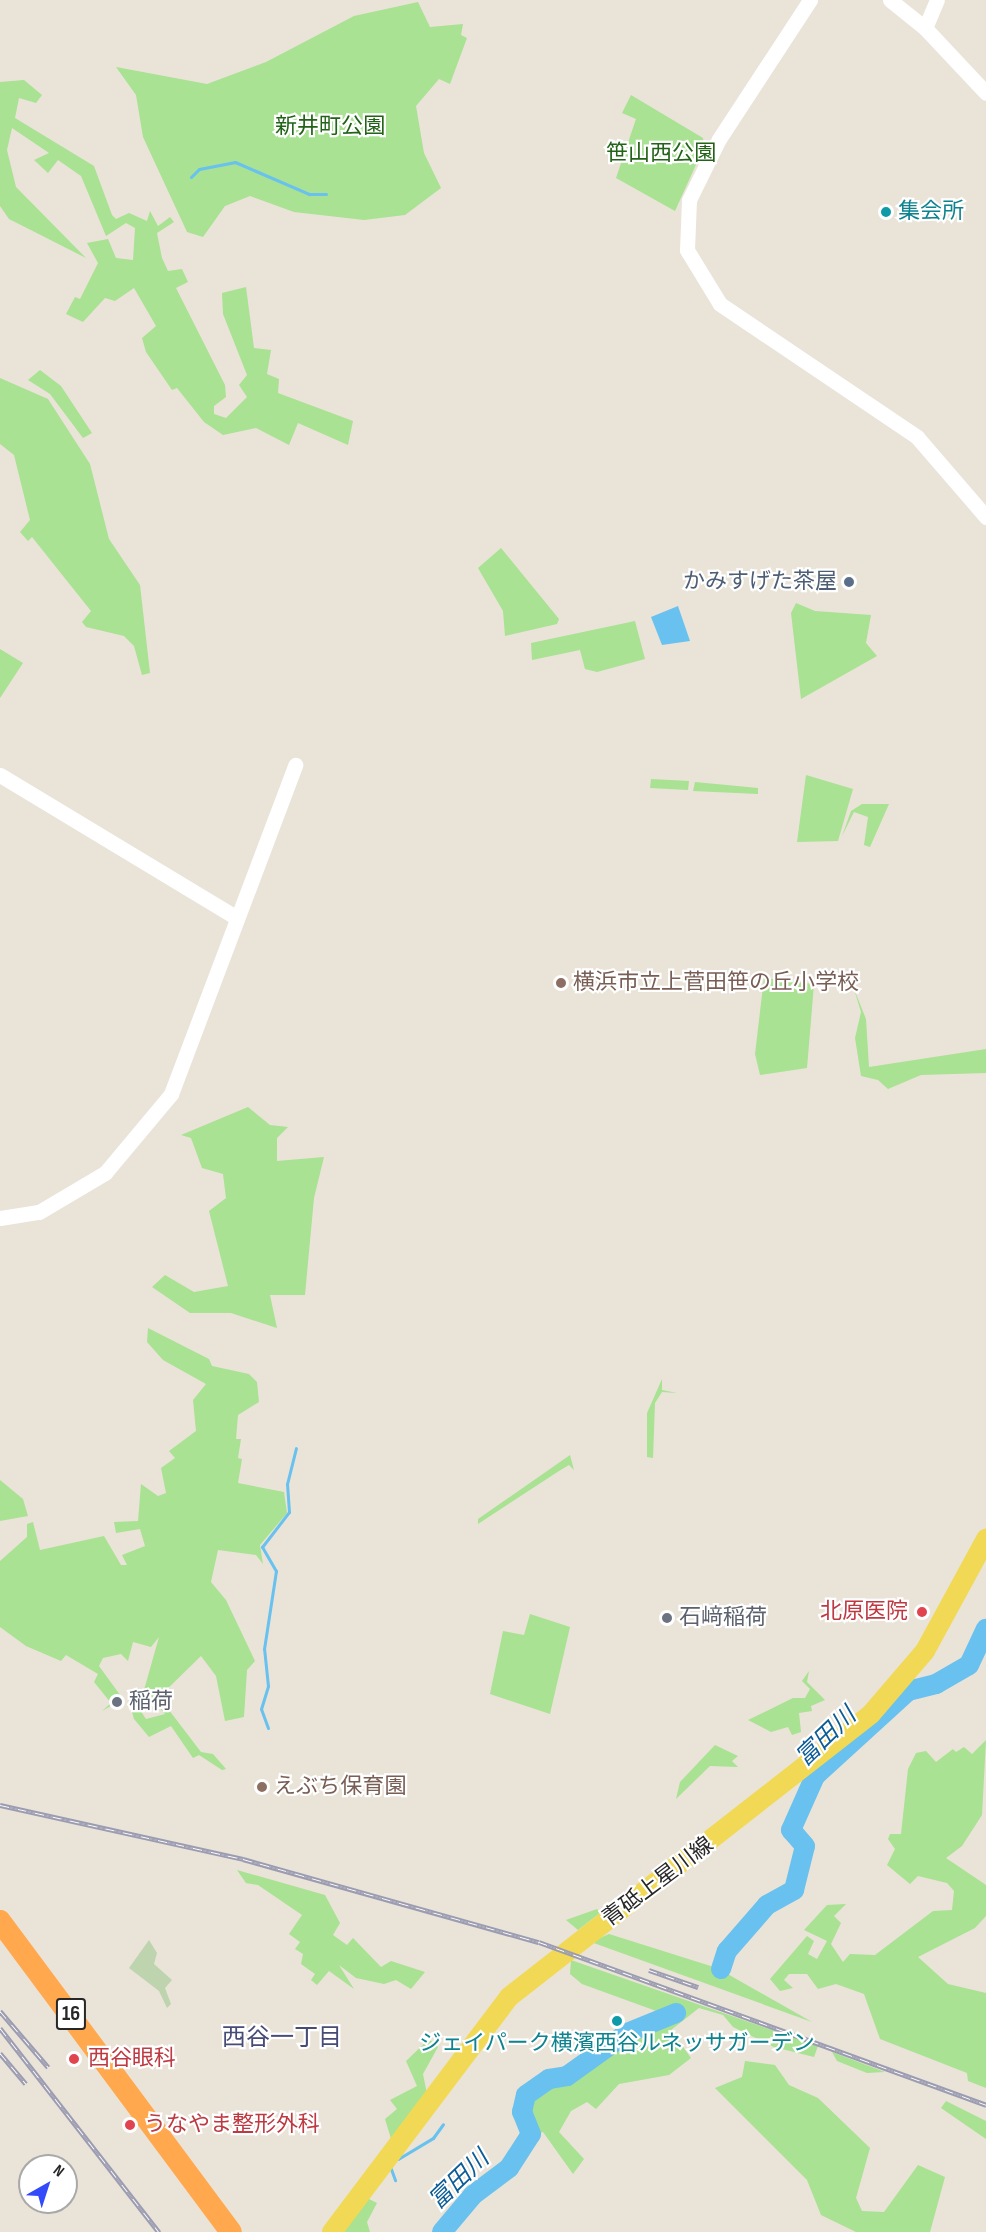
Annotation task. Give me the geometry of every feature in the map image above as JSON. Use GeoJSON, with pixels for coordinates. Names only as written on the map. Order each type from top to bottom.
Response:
{"type":"FeatureCollection","features":[{"type":"Feature","properties":{"kind":"highway","name":"16"},"geometry":{"type":"LineString","coordinates":[[0,1921],[231,2232]]}},
{"type":"Feature","properties":{"kind":"main road","name":"青砥上星川線"},"geometry":{"type":"LineString","coordinates":[[332,2232],[509,1997],[871,1714],[925,1651],[986,1539]]}},
{"type":"Feature","properties":{"kind":"street"},"geometry":{"type":"LineString","coordinates":[[810,0],[719,140],[689,200],[687,250],[720,304],[917,437],[986,517]]}},
{"type":"Feature","properties":{"kind":"street"},"geometry":{"type":"LineString","coordinates":[[890,0],[925,28],[986,93]]}},
{"type":"Feature","properties":{"kind":"street"},"geometry":{"type":"LineString","coordinates":[[925,28],[937,0]]}},
{"type":"Feature","properties":{"kind":"street"},"geometry":{"type":"LineString","coordinates":[[0,1218],[39,1212],[105,1173],[128,1152],[171,1094],[234,916],[295,765]]}},
{"type":"Feature","properties":{"kind":"street"},"geometry":{"type":"LineString","coordinates":[[0,775],[234,916]]}},
{"type":"Feature","properties":{"kind":"green space","name":"新井町公園"},"geometry":{"type":"Polygon","coordinates":[[[418,2],[430,27],[463,24],[461,35],[467,38],[450,84],[439,79],[416,106],[424,153],[441,188],[405,215],[364,220],[294,212],[250,196],[225,206],[203,237],[187,232],[143,137],[136,95],[116,67],[207,84],[266,62],[354,16],[418,2]]]}},
{"type":"Feature","properties":{"kind":"green space"},"geometry":{"type":"Polygon","coordinates":[[[24,80],[42,95],[36,103],[19,98],[15,118],[94,166],[112,215],[116,219],[129,213],[147,221],[150,211],[158,226],[170,217],[174,222],[157,233],[162,258],[168,271],[182,269],[188,282],[176,288],[225,385],[226,397],[214,406],[214,414],[226,418],[247,397],[239,385],[247,375],[223,314],[222,293],[246,287],[254,348],[271,350],[267,374],[279,379],[278,393],[353,421],[348,445],[298,423],[289,445],[256,428],[223,435],[204,422],[177,388],[172,390],[146,352],[142,338],[156,326],[134,288],[115,301],[105,298],[83,322],[66,314],[75,297],[80,299],[98,263],[87,243],[108,239],[116,258],[133,260],[135,228],[126,223],[106,236],[81,176],[58,160],[48,173],[34,160],[49,153],[12,128],[7,150],[16,187],[86,258],[9,219],[0,206],[0,82],[24,80]]]}},
{"type":"Feature","properties":{"kind":"green space","name":"笹山西公園"},"geometry":{"type":"Polygon","coordinates":[[[631,95],[703,138],[704,147],[675,211],[616,178],[636,119],[622,113],[631,95]]]}},
{"type":"Feature","properties":{"kind":"green space"},"geometry":{"type":"Polygon","coordinates":[[[40,370],[61,386],[92,433],[83,438],[50,394],[28,380],[40,370]]]}},
{"type":"Feature","properties":{"kind":"green space"},"geometry":{"type":"Polygon","coordinates":[[[0,378],[48,399],[90,464],[109,539],[140,585],[150,673],[142,675],[134,646],[124,636],[86,627],[82,622],[91,611],[32,537],[28,541],[20,532],[30,520],[14,455],[0,444],[0,378]]]}},
{"type":"Feature","properties":{"kind":"green space"},"geometry":{"type":"Polygon","coordinates":[[[501,548],[559,619],[557,624],[505,636],[503,611],[478,568],[501,548]]]}},
{"type":"Feature","properties":{"kind":"green space"},"geometry":{"type":"Polygon","coordinates":[[[796,603],[815,611],[871,615],[866,643],[877,656],[801,699],[791,613],[796,603]]]}},
{"type":"Feature","properties":{"kind":"green space"},"geometry":{"type":"Polygon","coordinates":[[[635,621],[645,659],[597,672],[585,669],[580,650],[532,660],[531,643],[635,621]]]}},
{"type":"Feature","properties":{"kind":"green space"},"geometry":{"type":"Polygon","coordinates":[[[0,649],[23,663],[0,698],[0,649]]]}},
{"type":"Feature","properties":{"kind":"green space"},"geometry":{"type":"Polygon","coordinates":[[[806,775],[853,789],[838,841],[797,842],[806,775]]]}},
{"type":"Feature","properties":{"kind":"green space"},"geometry":{"type":"Polygon","coordinates":[[[651,779],[689,781],[688,790],[650,788],[651,779]]]}},
{"type":"Feature","properties":{"kind":"green space"},"geometry":{"type":"Polygon","coordinates":[[[695,782],[758,788],[758,794],[693,791],[695,782]]]}},
{"type":"Feature","properties":{"kind":"green space"},"geometry":{"type":"Polygon","coordinates":[[[862,804],[889,804],[870,847],[864,845],[868,817],[854,812],[842,836],[851,811],[862,804]]]}},
{"type":"Feature","properties":{"kind":"green space"},"geometry":{"type":"Polygon","coordinates":[[[764,978],[814,984],[807,1068],[760,1075],[755,1054],[764,978]]]}},
{"type":"Feature","properties":{"kind":"green space"},"geometry":{"type":"Polygon","coordinates":[[[854,989],[866,1019],[869,1067],[986,1049],[986,1073],[921,1075],[888,1089],[878,1080],[861,1076],[855,1038],[861,1012],[854,989]]]}},
{"type":"Feature","properties":{"kind":"green space"},"geometry":{"type":"Polygon","coordinates":[[[248,1107],[270,1125],[288,1127],[277,1138],[277,1161],[324,1157],[314,1198],[305,1295],[270,1295],[277,1328],[231,1313],[190,1313],[152,1287],[165,1275],[194,1292],[228,1286],[209,1211],[226,1198],[223,1174],[202,1168],[191,1138],[181,1135],[248,1107]]]}},
{"type":"Feature","properties":{"kind":"green space"},"geometry":{"type":"Polygon","coordinates":[[[148,1328],[209,1359],[212,1366],[249,1374],[257,1382],[259,1402],[238,1415],[236,1439],[241,1439],[238,1458],[242,1459],[238,1483],[284,1492],[287,1513],[260,1545],[263,1564],[256,1555],[218,1550],[211,1582],[226,1600],[255,1661],[247,1670],[244,1717],[225,1721],[216,1676],[201,1656],[159,1697],[201,1752],[213,1754],[226,1769],[222,1770],[199,1755],[193,1758],[171,1726],[149,1737],[134,1719],[130,1705],[136,1704],[146,1719],[165,1714],[144,1690],[159,1637],[151,1647],[133,1642],[128,1661],[121,1654],[103,1658],[99,1666],[123,1699],[102,1711],[111,1703],[94,1682],[98,1674],[66,1655],[61,1661],[26,1646],[0,1627],[0,1561],[27,1537],[27,1524],[33,1522],[40,1550],[104,1536],[121,1565],[127,1565],[122,1555],[145,1546],[140,1529],[116,1533],[114,1522],[138,1521],[141,1484],[158,1496],[166,1493],[161,1468],[175,1458],[169,1451],[196,1431],[193,1400],[206,1384],[163,1360],[147,1342],[148,1328]]]}},
{"type":"Feature","properties":{"kind":"green space"},"geometry":{"type":"Polygon","coordinates":[[[662,1379],[662,1390],[677,1393],[662,1392],[655,1403],[653,1458],[647,1457],[647,1413],[662,1379]]]}},
{"type":"Feature","properties":{"kind":"green space"},"geometry":{"type":"Polygon","coordinates":[[[570,1455],[574,1470],[569,1465],[478,1524],[478,1519],[570,1455]]]}},
{"type":"Feature","properties":{"kind":"green space"},"geometry":{"type":"Polygon","coordinates":[[[0,1480],[23,1499],[28,1516],[0,1521],[0,1480]]]}},
{"type":"Feature","properties":{"kind":"green space"},"geometry":{"type":"Polygon","coordinates":[[[530,1614],[570,1627],[550,1714],[490,1694],[503,1631],[524,1635],[530,1614]]]}},
{"type":"Feature","properties":{"kind":"green space"},"geometry":{"type":"Polygon","coordinates":[[[809,1671],[807,1682],[825,1700],[811,1706],[812,1711],[799,1713],[801,1732],[792,1735],[788,1727],[771,1732],[748,1720],[793,1698],[805,1698],[810,1689],[802,1681],[809,1671]]]}},
{"type":"Feature","properties":{"kind":"green space"},"geometry":{"type":"Polygon","coordinates":[[[986,1740],[982,1815],[962,1846],[946,1858],[986,1885],[986,1916],[975,1928],[918,1957],[948,1984],[986,1993],[986,2088],[968,2081],[967,2073],[880,2039],[864,1994],[836,1984],[818,1989],[807,1974],[789,1974],[784,1980],[793,1988],[780,1991],[770,1979],[807,1936],[814,1941],[808,1954],[817,1959],[827,1941],[804,1930],[827,1905],[846,1904],[834,1916],[841,1923],[831,1944],[843,1962],[850,1954],[875,1955],[933,1911],[952,1910],[954,1891],[947,1883],[918,1876],[910,1884],[887,1865],[895,1849],[888,1839],[890,1834],[901,1834],[908,1769],[916,1753],[926,1751],[936,1762],[953,1749],[956,1752],[964,1747],[972,1754],[986,1740]]]}},
{"type":"Feature","properties":{"kind":"green space"},"geometry":{"type":"Polygon","coordinates":[[[715,1745],[738,1756],[732,1761],[738,1767],[710,1766],[676,1799],[680,1782],[715,1745]]]}},
{"type":"Feature","properties":{"kind":"green space"},"geometry":{"type":"Polygon","coordinates":[[[237,1870],[325,1895],[340,1923],[333,1935],[347,1945],[353,1938],[381,1967],[391,1961],[425,1972],[411,1989],[396,1980],[384,1984],[356,1978],[339,1965],[354,1989],[329,1971],[317,1985],[311,1980],[315,1974],[301,1964],[303,1954],[295,1949],[300,1942],[289,1934],[302,1915],[258,1885],[246,1883],[237,1870]]]}},
{"type":"Feature","properties":{"kind":"green space"},"geometry":{"type":"Polygon","coordinates":[[[597,1909],[600,1913],[578,1930],[566,1920],[597,1909]]]}},
{"type":"Feature","properties":{"kind":"green space"},"geometry":{"type":"Polygon","coordinates":[[[609,1934],[717,1968],[812,2022],[591,1942],[609,1934]]]}},
{"type":"Feature","properties":{"kind":"green space"},"geometry":{"type":"Polygon","coordinates":[[[149,1940],[157,1953],[154,1964],[172,1980],[165,1988],[171,2004],[167,2008],[159,1991],[129,1968],[149,1940]]]}},
{"type":"Feature","properties":{"kind":"green space"},"geometry":{"type":"Polygon","coordinates":[[[571,1960],[818,2046],[814,2057],[774,2047],[733,2027],[723,2015],[699,2008],[671,2030],[691,2058],[669,2075],[619,2084],[596,2109],[587,2102],[571,2111],[559,2132],[584,2159],[573,2174],[543,2132],[533,2136],[525,2111],[528,2098],[629,2034],[671,2023],[659,2012],[582,1984],[570,1974],[571,1960]]]}},
{"type":"Feature","properties":{"kind":"green space"},"geometry":{"type":"Polygon","coordinates":[[[429,2039],[438,2047],[423,2074],[428,2099],[392,2142],[385,2119],[397,2109],[390,2100],[417,2086],[406,2061],[429,2039]]]}},
{"type":"Feature","properties":{"kind":"green space"},"geometry":{"type":"Polygon","coordinates":[[[832,2052],[885,2072],[867,2073],[837,2061],[832,2052]]]}},
{"type":"Feature","properties":{"kind":"green space"},"geometry":{"type":"Polygon","coordinates":[[[745,2061],[775,2065],[789,2085],[818,2098],[870,2148],[856,2198],[862,2211],[884,2212],[918,2165],[945,2177],[930,2232],[856,2232],[821,2215],[807,2180],[715,2088],[742,2077],[745,2061]]]}},
{"type":"Feature","properties":{"kind":"green space"},"geometry":{"type":"Polygon","coordinates":[[[946,2101],[986,2121],[986,2139],[941,2108],[946,2101]]]}},
{"type":"Feature","properties":{"kind":"green space"},"geometry":{"type":"Polygon","coordinates":[[[367,2198],[377,2203],[367,2222],[370,2232],[341,2232],[367,2198]]]}},
{"type":"Feature","properties":{"kind":"water"},"geometry":{"type":"Polygon","coordinates":[[[678,606],[690,641],[662,645],[651,617],[678,606]]]}},
{"type":"Feature","properties":{"kind":"waterway"},"geometry":{"type":"LineString","coordinates":[[191,177],[199,169],[235,162],[309,194],[326,194]]}},
{"type":"Feature","properties":{"kind":"waterway"},"geometry":{"type":"LineString","coordinates":[[268,1728],[261,1709],[268,1686],[264,1649],[276,1571],[262,1547],[289,1512],[287,1484],[296,1448]]}},
{"type":"Feature","properties":{"kind":"waterway","name":"富田川"},"geometry":{"type":"LineString","coordinates":[[721,1969],[727,1951],[767,1905],[794,1890],[805,1846],[791,1830],[815,1776],[908,1691],[936,1684],[969,1665],[986,1629]]}},
{"type":"Feature","properties":{"kind":"waterway","name":"富田川"},"geometry":{"type":"LineString","coordinates":[[442,2232],[473,2195],[509,2168],[531,2134],[522,2112],[526,2095],[549,2079],[567,2076],[627,2033],[676,2013]]}},
{"type":"Feature","properties":{"kind":"waterway"},"geometry":{"type":"LineString","coordinates":[[398,2159],[433,2138],[443,2124]]}},
{"type":"Feature","properties":{"kind":"waterway"},"geometry":{"type":"LineString","coordinates":[[391,2169],[395,2180]]}},
{"type":"Feature","properties":{"kind":"railway"},"geometry":{"type":"LineString","coordinates":[[0,1805],[243,1859],[539,1942],[986,2105]]}},
{"type":"Feature","properties":{"kind":"railway"},"geometry":{"type":"LineString","coordinates":[[649,1970],[698,1987]]}},
{"type":"Feature","properties":{"kind":"railway"},"geometry":{"type":"LineString","coordinates":[[0,2011],[48,2067]]}},
{"type":"Feature","properties":{"kind":"railway"},"geometry":{"type":"LineString","coordinates":[[0,2028],[159,2232]]}},
{"type":"Feature","properties":{"kind":"railway"},"geometry":{"type":"LineString","coordinates":[[0,2053],[26,2084]]}},
{"type":"Feature","properties":{"kind":"place","name":"集会所"},"geometry":{"type":"Point","coordinates":[886,212]}},
{"type":"Feature","properties":{"kind":"place","name":"かみすげた茶屋"},"geometry":{"type":"Point","coordinates":[849,582]}},
{"type":"Feature","properties":{"kind":"place","name":"横浜市立上菅田笹の丘小学校"},"geometry":{"type":"Point","coordinates":[561,983]}},
{"type":"Feature","properties":{"kind":"place","name":"北原医院"},"geometry":{"type":"Point","coordinates":[922,1612]}},
{"type":"Feature","properties":{"kind":"place","name":"石﨑稲荷"},"geometry":{"type":"Point","coordinates":[667,1618]}},
{"type":"Feature","properties":{"kind":"place","name":"稲荷"},"geometry":{"type":"Point","coordinates":[117,1702]}},
{"type":"Feature","properties":{"kind":"place","name":"えぶち保育園"},"geometry":{"type":"Point","coordinates":[262,1787]}},
{"type":"Feature","properties":{"kind":"place","name":"ジェイパーク横濱西谷ルネッサガーデン"},"geometry":{"type":"Point","coordinates":[617,2021]}},
{"type":"Feature","properties":{"kind":"place","name":"西谷眼科"},"geometry":{"type":"Point","coordinates":[74,2059]}},
{"type":"Feature","properties":{"kind":"place","name":"うなやま整形外科"},"geometry":{"type":"Point","coordinates":[130,2125]}},
{"type":"Feature","properties":{"kind":"district","name":"西谷一丁目"},"geometry":{"type":"Point","coordinates":[282,2038]}}]}
